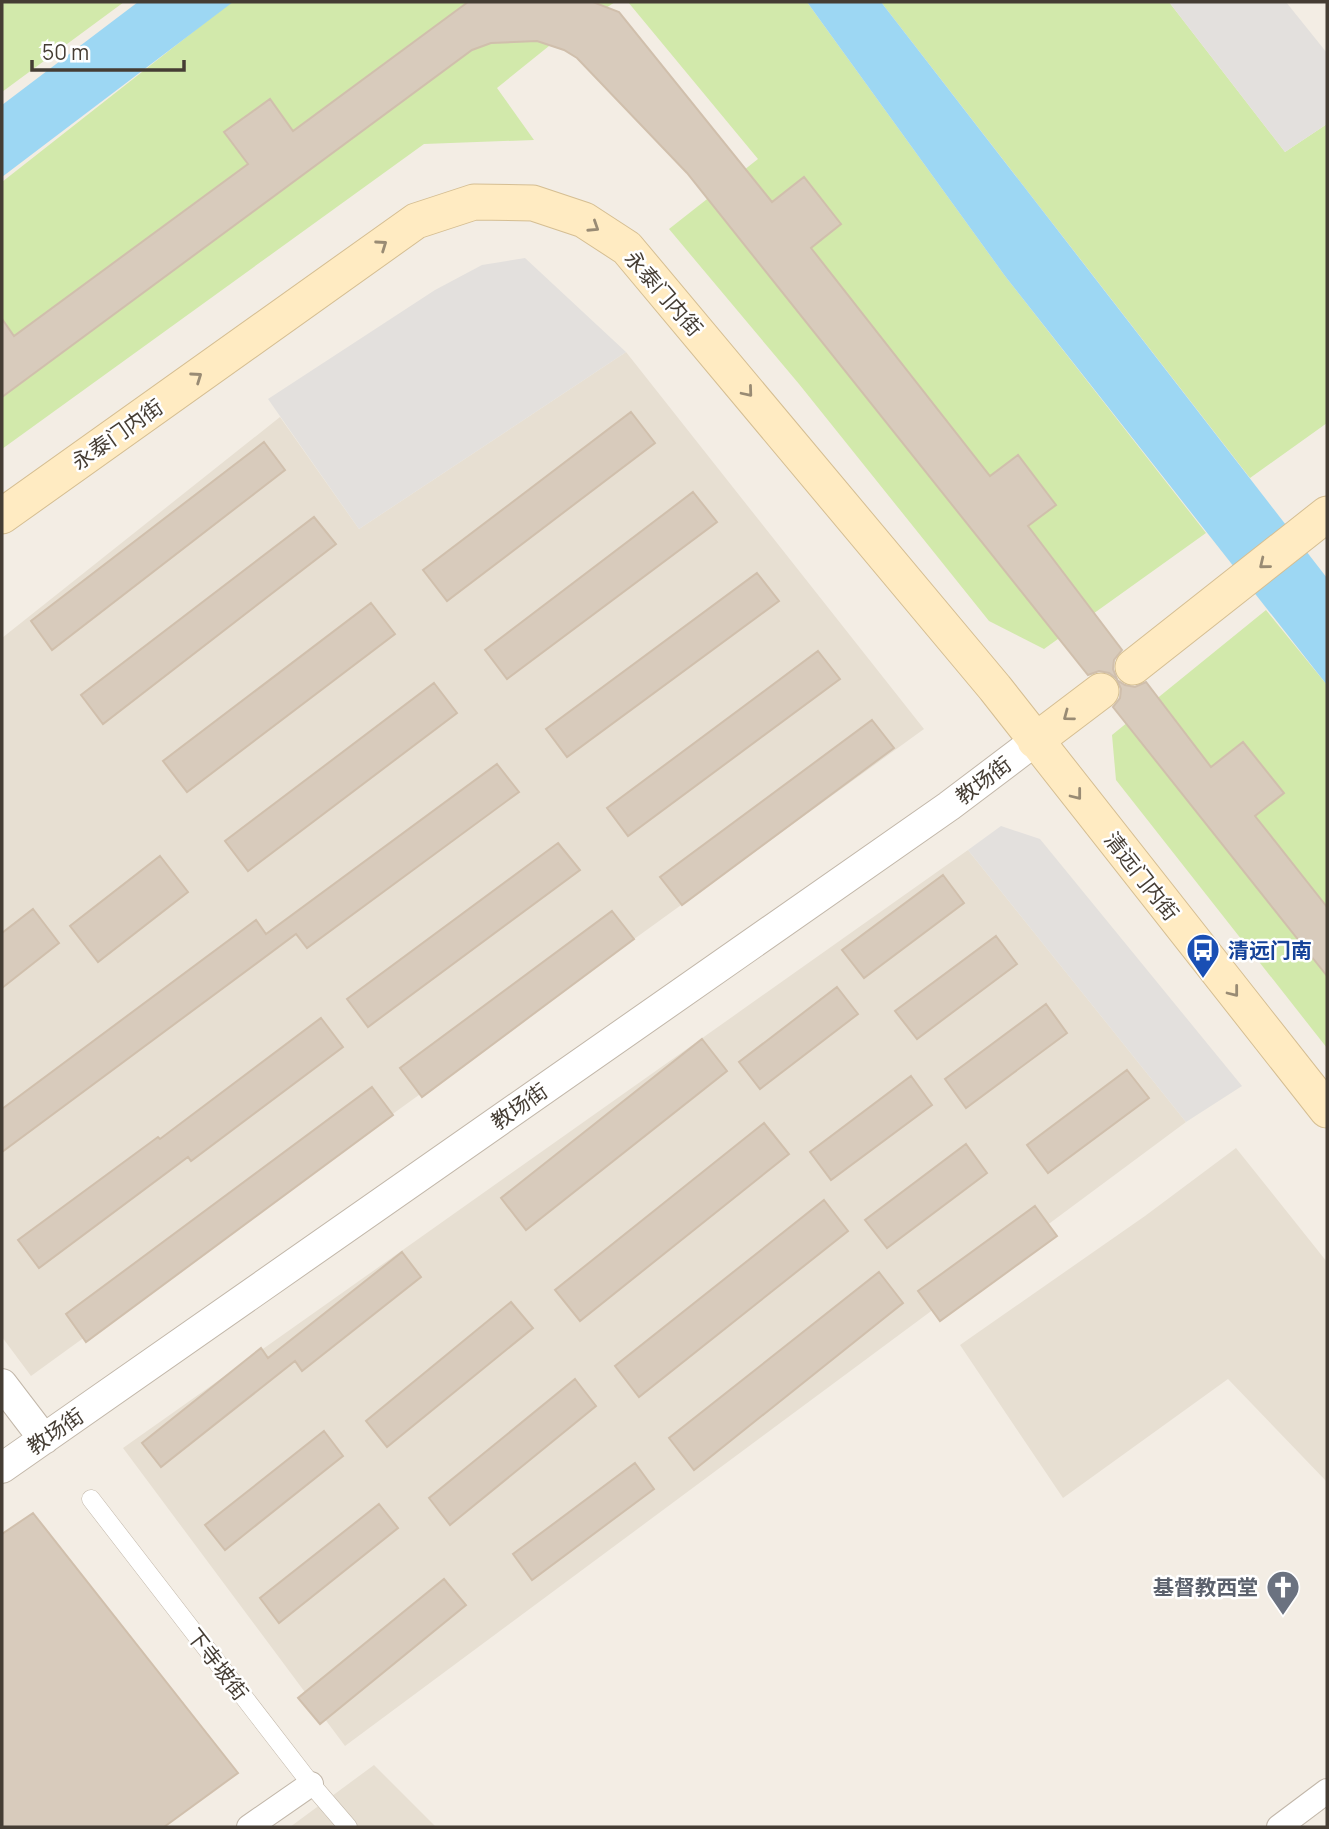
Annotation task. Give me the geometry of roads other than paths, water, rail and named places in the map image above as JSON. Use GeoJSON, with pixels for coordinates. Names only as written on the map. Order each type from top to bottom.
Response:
{"type":"FeatureCollection","features":[{"type":"Feature","properties":{"kind":"main road","name":"永泰门内街"},"geometry":{"type":"LineString","coordinates":[[2,516],[416,221],[474,202],[533,203],[584,220],[627,248],[995,688],[1035,741]]}},
{"type":"Feature","properties":{"kind":"main road"},"geometry":{"type":"LineString","coordinates":[[1133,667],[1322,518]]}},
{"type":"Feature","properties":{"kind":"main road"},"geometry":{"type":"LineString","coordinates":[[1035,741],[1101,691]]}},
{"type":"Feature","properties":{"kind":"main road","name":"清远门内街"},"geometry":{"type":"LineString","coordinates":[[1035,741],[1327,1110]]}},
{"type":"Feature","properties":{"kind":"street","name":"教场街"},"geometry":{"type":"LineString","coordinates":[[2,1468],[949,806],[1035,741]]}},
{"type":"Feature","properties":{"kind":"street"},"geometry":{"type":"LineString","coordinates":[[2,1384],[44,1439]]}},
{"type":"Feature","properties":{"kind":"street","name":"下寺坡街"},"geometry":{"type":"LineString","coordinates":[[91,1499],[311,1784],[348,1827]]}},
{"type":"Feature","properties":{"kind":"street"},"geometry":{"type":"LineString","coordinates":[[249,1827],[311,1784]]}},
{"type":"Feature","properties":{"kind":"street"},"geometry":{"type":"LineString","coordinates":[[1279,1827],[1327,1791]]}},
{"type":"Feature","properties":{"kind":"water"},"geometry":{"type":"Polygon","coordinates":[[[138,2],[233,2],[2,177],[2,105],[138,2]]]}},
{"type":"Feature","properties":{"kind":"water"},"geometry":{"type":"Polygon","coordinates":[[[807,2],[881,2],[1327,578],[1327,685],[1005,276],[807,2]]]}},
{"type":"Feature","properties":{"kind":"place","name":"清远门南"},"geometry":{"type":"Point","coordinates":[1203,980]}},
{"type":"Feature","properties":{"kind":"place","name":"基督教西堂"},"geometry":{"type":"Point","coordinates":[1283,1617]}}]}
